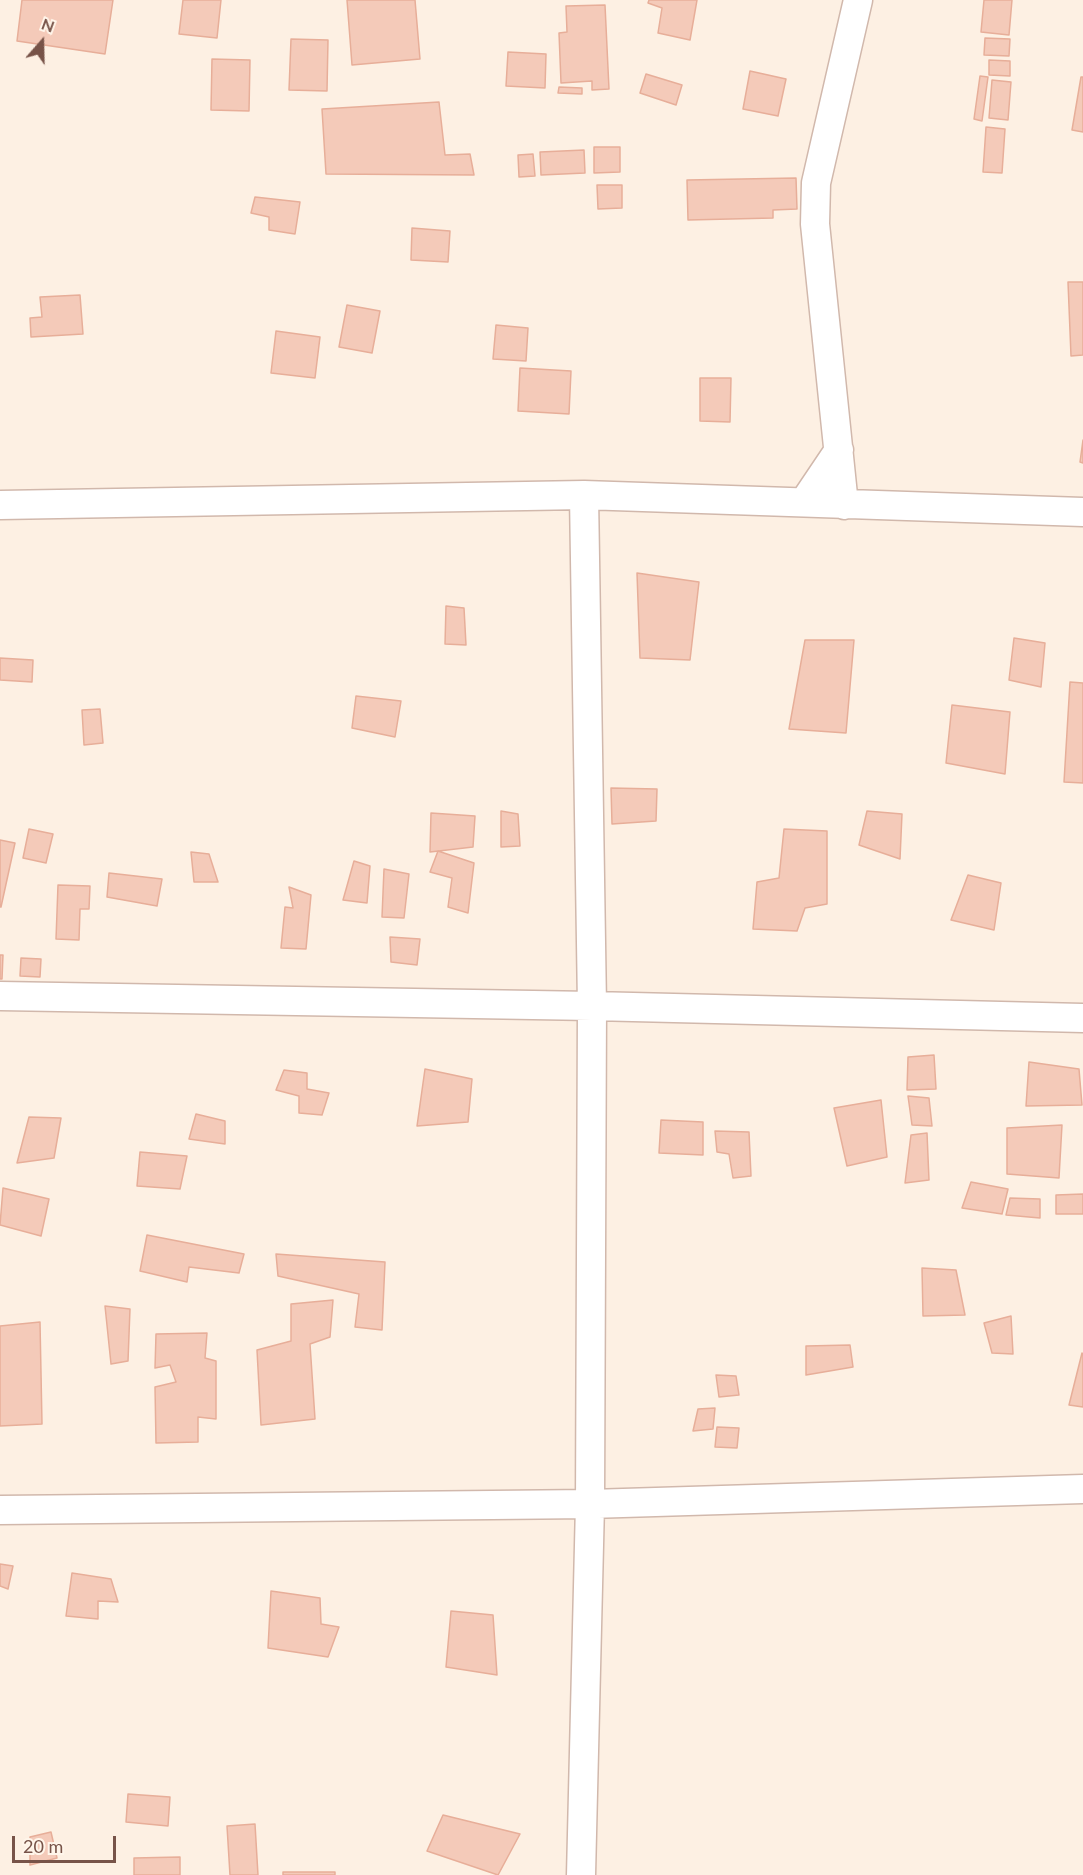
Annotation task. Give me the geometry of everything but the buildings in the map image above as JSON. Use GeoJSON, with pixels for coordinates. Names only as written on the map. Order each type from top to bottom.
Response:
{"type":"FeatureCollection","features":[{"type":"Feature","properties":{"kind":"street"},"geometry":{"type":"LineString","coordinates":[[844,505],[818,261],[815,203],[816,183],[858,0]]}},
{"type":"Feature","properties":{"kind":"street"},"geometry":{"type":"LineString","coordinates":[[804,502],[839,450]]}},
{"type":"Feature","properties":{"kind":"street"},"geometry":{"type":"LineString","coordinates":[[581,1875],[590,1504],[592,1006],[584,495]]}},
{"type":"Feature","properties":{"kind":"street"},"geometry":{"type":"LineString","coordinates":[[0,505],[584,495],[1083,512]]}},
{"type":"Feature","properties":{"kind":"street"},"geometry":{"type":"LineString","coordinates":[[0,996],[592,1006],[1083,1018]]}},
{"type":"Feature","properties":{"kind":"street"},"geometry":{"type":"LineString","coordinates":[[0,1510],[590,1504],[1083,1489]]}}]}
